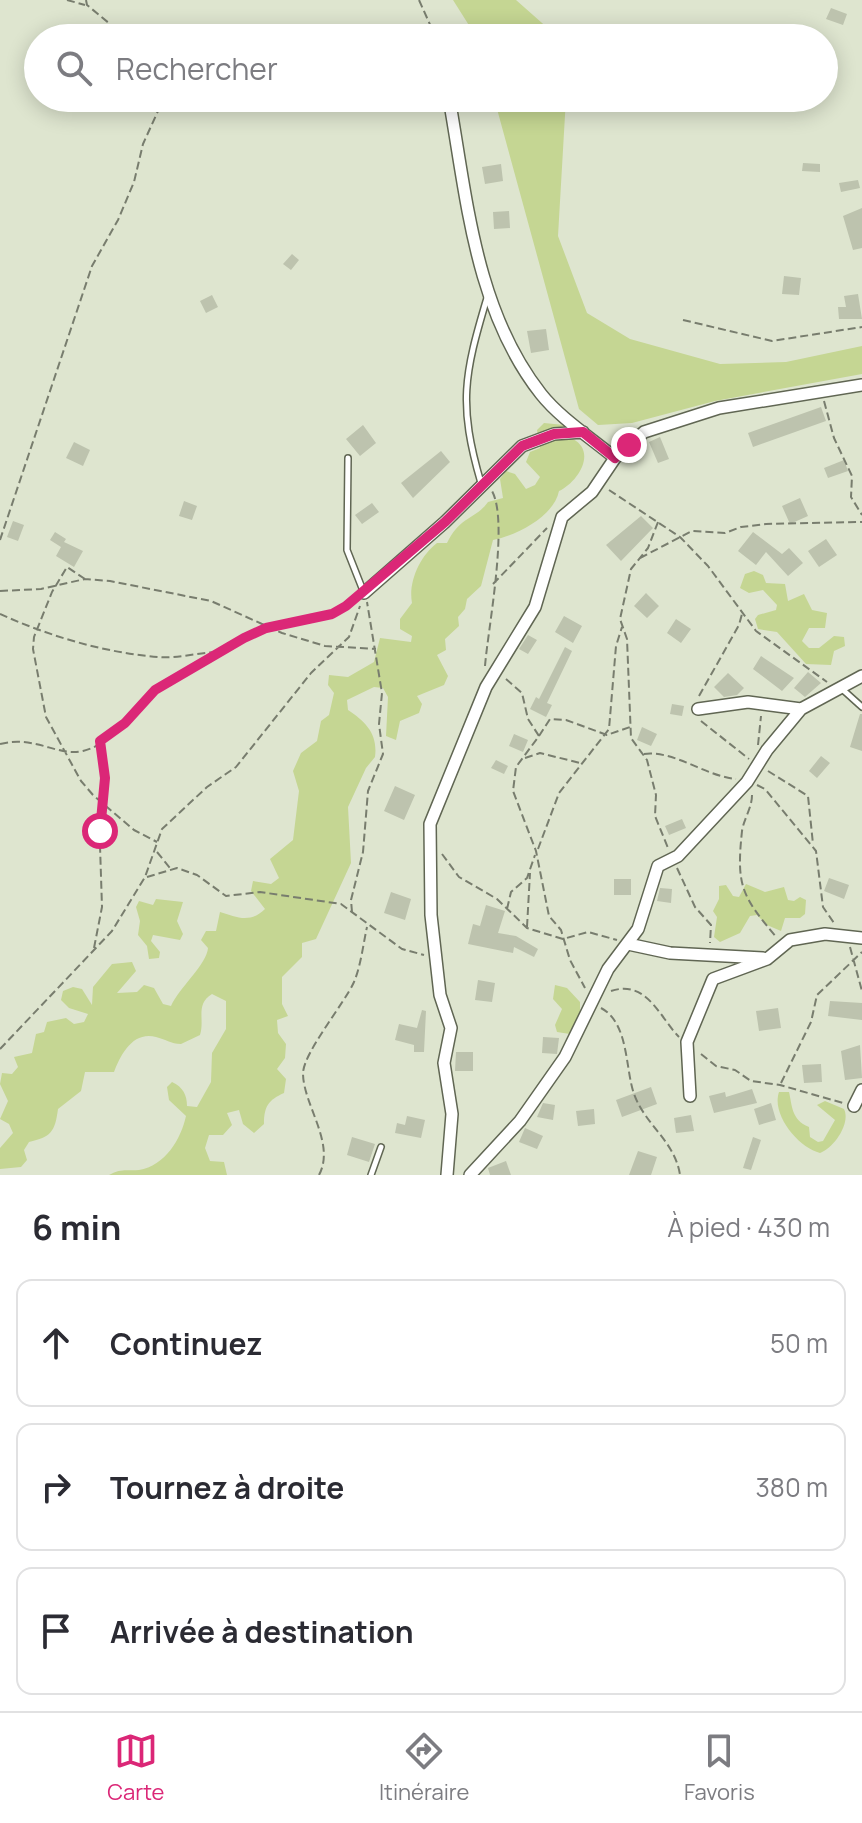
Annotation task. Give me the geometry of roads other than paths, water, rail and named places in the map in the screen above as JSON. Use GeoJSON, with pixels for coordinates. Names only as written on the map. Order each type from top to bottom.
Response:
{"type":"FeatureCollection","features":[{"type":"Feature","properties":{"kind":"street"},"geometry":{"type":"LineString","coordinates":[[452,112],[488,296],[510,350],[542,397],[615,458]]}},
{"type":"Feature","properties":{"kind":"street"},"geometry":{"type":"LineString","coordinates":[[447,1175],[452,1114],[444,1063],[451,1028],[437,966],[431,915],[430,824],[486,687],[535,607],[562,517],[598,483],[615,458],[644,432],[704,413],[862,385]]}},
{"type":"Feature","properties":{"kind":"street"},"geometry":{"type":"LineString","coordinates":[[364,593],[445,522],[522,446],[554,434],[583,432]]}},
{"type":"Feature","properties":{"kind":"street"},"geometry":{"type":"LineString","coordinates":[[477,1173],[520,1121],[565,1057],[590,1001],[615,956],[628,944],[645,915],[658,866],[672,859],[747,782],[801,709],[862,676]]}},
{"type":"Feature","properties":{"kind":"street"},"geometry":{"type":"LineString","coordinates":[[698,709],[762,703],[801,709]]}},
{"type":"Feature","properties":{"kind":"street"},"geometry":{"type":"LineString","coordinates":[[690,1096],[687,1042],[713,979],[767,959],[790,940],[812,934],[856,938]]}},
{"type":"Feature","properties":{"kind":"street"},"geometry":{"type":"LineString","coordinates":[[628,944],[670,953],[767,959]]}},
{"type":"Feature","properties":{"kind":"street"},"geometry":{"type":"LineString","coordinates":[[854,1106],[862,1090]]}},
{"type":"Feature","properties":{"kind":"lane"},"geometry":{"type":"LineString","coordinates":[[482,484],[467,435],[464,403],[467,365],[488,296]]}},
{"type":"Feature","properties":{"kind":"lane"},"geometry":{"type":"LineString","coordinates":[[348,458],[347,550],[364,593]]}},
{"type":"Feature","properties":{"kind":"lane"},"geometry":{"type":"LineString","coordinates":[[841,689],[862,707]]}},
{"type":"Feature","properties":{"kind":"lane"},"geometry":{"type":"LineString","coordinates":[[371,1175],[381,1147]]}}]}
